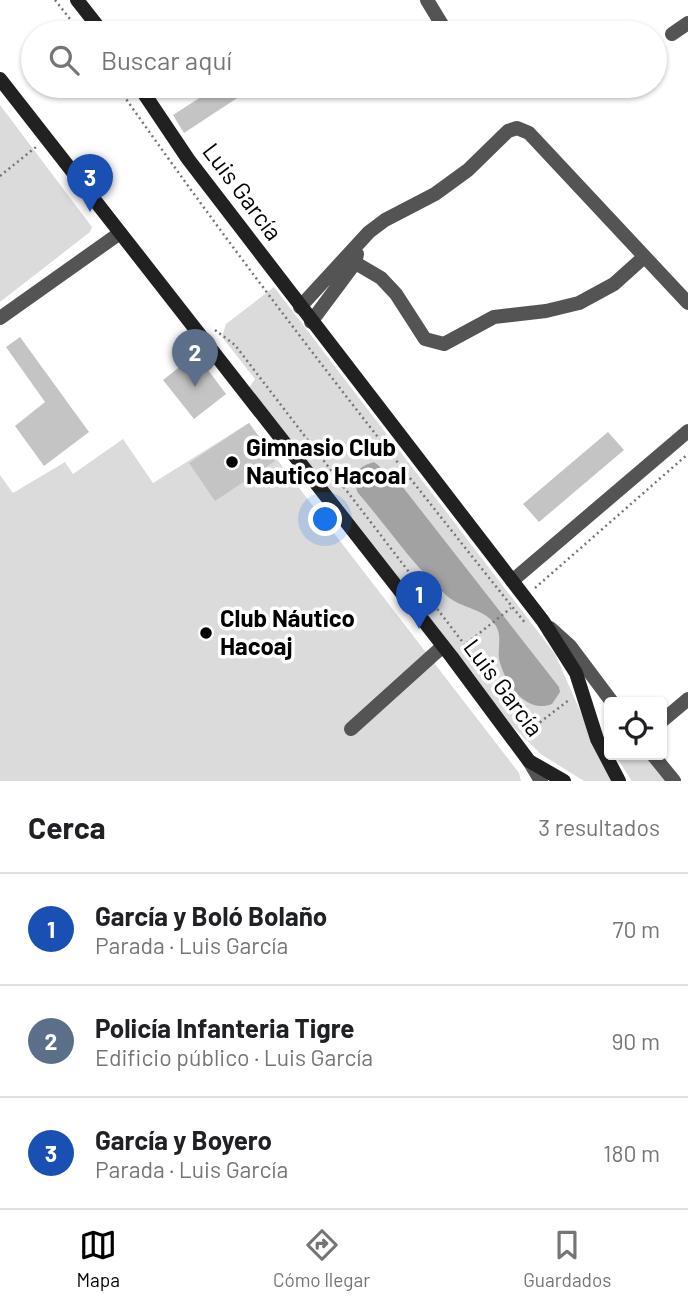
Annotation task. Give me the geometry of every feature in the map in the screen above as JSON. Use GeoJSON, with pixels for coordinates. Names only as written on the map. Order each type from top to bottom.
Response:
{"type":"FeatureCollection","features":[{"type":"Feature","properties":{"kind":"main road"},"geometry":{"type":"LineString","coordinates":[[77,0],[94,21]]}},
{"type":"Feature","properties":{"kind":"main road","name":"Luis García"},"geometry":{"type":"LineString","coordinates":[[0,79],[447,651],[529,761],[564,781]]}},
{"type":"Feature","properties":{"kind":"main road","name":"Luis García"},"geometry":{"type":"LineString","coordinates":[[147,98],[188,159],[300,307],[543,621],[576,673],[597,739],[619,781]]}},
{"type":"Feature","properties":{"kind":"street"},"geometry":{"type":"LineString","coordinates":[[428,0],[440,21]]}},
{"type":"Feature","properties":{"kind":"street"},"geometry":{"type":"LineString","coordinates":[[672,34],[688,23]]}},
{"type":"Feature","properties":{"kind":"street"},"geometry":{"type":"LineString","coordinates":[[312,322],[369,232],[385,220],[435,194],[468,170],[498,139],[517,128],[529,133],[688,303]]}},
{"type":"Feature","properties":{"kind":"street"},"geometry":{"type":"LineString","coordinates":[[0,318],[120,233]]}},
{"type":"Feature","properties":{"kind":"street"},"geometry":{"type":"LineString","coordinates":[[351,261],[381,278],[397,294],[425,339],[444,344],[494,317],[546,311],[579,303],[614,284],[644,257]]}},
{"type":"Feature","properties":{"kind":"street"},"geometry":{"type":"LineString","coordinates":[[300,307],[351,261]]}},
{"type":"Feature","properties":{"kind":"street"},"geometry":{"type":"LineString","coordinates":[[512,580],[688,431]]}},
{"type":"Feature","properties":{"kind":"street","name":"Luis García"},"geometry":{"type":"LineString","coordinates":[[543,621],[570,646],[608,697]]}},
{"type":"Feature","properties":{"kind":"street"},"geometry":{"type":"LineString","coordinates":[[351,729],[447,651]]}},
{"type":"Feature","properties":{"kind":"street"},"geometry":{"type":"LineString","coordinates":[[667,717],[688,699]]}},
{"type":"Feature","properties":{"kind":"street"},"geometry":{"type":"LineString","coordinates":[[657,760],[674,781]]}},
{"type":"Feature","properties":{"kind":"street","name":"Luis García"},"geometry":{"type":"LineString","coordinates":[[529,761],[541,781]]}},
{"type":"Feature","properties":{"kind":"path"},"geometry":{"type":"LineString","coordinates":[[55,0],[72,21]]}},
{"type":"Feature","properties":{"kind":"path"},"geometry":{"type":"LineString","coordinates":[[125,98],[208,215],[527,625]]}},
{"type":"Feature","properties":{"kind":"path"},"geometry":{"type":"LineString","coordinates":[[0,176],[30,154],[44,136]]}},
{"type":"Feature","properties":{"kind":"path"},"geometry":{"type":"LineString","coordinates":[[210,327],[235,345],[362,515],[530,730],[572,698]]}},
{"type":"Feature","properties":{"kind":"path"},"geometry":{"type":"LineString","coordinates":[[447,651],[466,645],[525,597],[688,454]]}},
{"type":"Feature","properties":{"kind":"path"},"geometry":{"type":"LineString","coordinates":[[569,693],[575,705]]}},
{"type":"Feature","properties":{"kind":"shaded area"},"geometry":{"type":"Polygon","coordinates":[[[0,105],[92,227],[90,232],[0,302],[0,105]]]}},
{"type":"Feature","properties":{"kind":"shaded area"},"geometry":{"type":"Polygon","coordinates":[[[274,287],[555,654],[611,781],[584,781],[542,755],[512,726],[249,388],[255,379],[222,337],[226,324],[274,287]]]}},
{"type":"Feature","properties":{"kind":"shaded area","name":"Club Náutico Hacoaj"},"geometry":{"type":"Polygon","coordinates":[[[249,423],[519,773],[521,781],[0,781],[0,475],[13,493],[65,462],[73,474],[123,439],[153,483],[249,423]]]}},
{"type":"Feature","properties":{"kind":"shaded area"},"geometry":{"type":"Polygon","coordinates":[[[374,462],[398,481],[559,687],[560,692],[552,704],[534,705],[519,696],[503,672],[496,626],[486,616],[453,600],[435,585],[358,493],[355,482],[357,473],[374,462]]]}},
{"type":"Feature","properties":{"kind":"shaded area"},"geometry":{"type":"Polygon","coordinates":[[[618,760],[649,760],[666,781],[632,781],[618,760]]]}},
{"type":"Feature","properties":{"kind":"building"},"geometry":{"type":"Polygon","coordinates":[[[199,98],[237,98],[184,133],[173,115],[199,98]]]}},
{"type":"Feature","properties":{"kind":"building"},"geometry":{"type":"Polygon","coordinates":[[[20,337],[89,432],[44,466],[15,426],[45,402],[6,347],[20,337]]]}},
{"type":"Feature","properties":{"kind":"building"},"geometry":{"type":"Polygon","coordinates":[[[196,354],[226,394],[194,419],[163,380],[196,354]]]}},
{"type":"Feature","properties":{"kind":"building","name":"Gimnasio Club Nautico Hacoal"},"geometry":{"type":"Polygon","coordinates":[[[249,423],[275,461],[215,501],[189,463],[249,423]]]}},
{"type":"Feature","properties":{"kind":"building"},"geometry":{"type":"Polygon","coordinates":[[[608,432],[624,450],[539,522],[523,504],[608,432]]]}},
{"type":"Feature","properties":{"kind":"place","name":"García y Boyero"},"geometry":{"type":"Point","coordinates":[90,212]}},
{"type":"Feature","properties":{"kind":"place","name":"Policía Infanteria Tigre"},"geometry":{"type":"Point","coordinates":[195,387]}},
{"type":"Feature","properties":{"kind":"place","name":"Gimnasio Club Nautico Hacoal"},"geometry":{"type":"Point","coordinates":[232,462]}},
{"type":"Feature","properties":{"kind":"place","name":"García y Boló Bolaño"},"geometry":{"type":"Point","coordinates":[419,629]}},
{"type":"Feature","properties":{"kind":"place","name":"Club Náutico Hacoaj"},"geometry":{"type":"Point","coordinates":[206,633]}}]}
